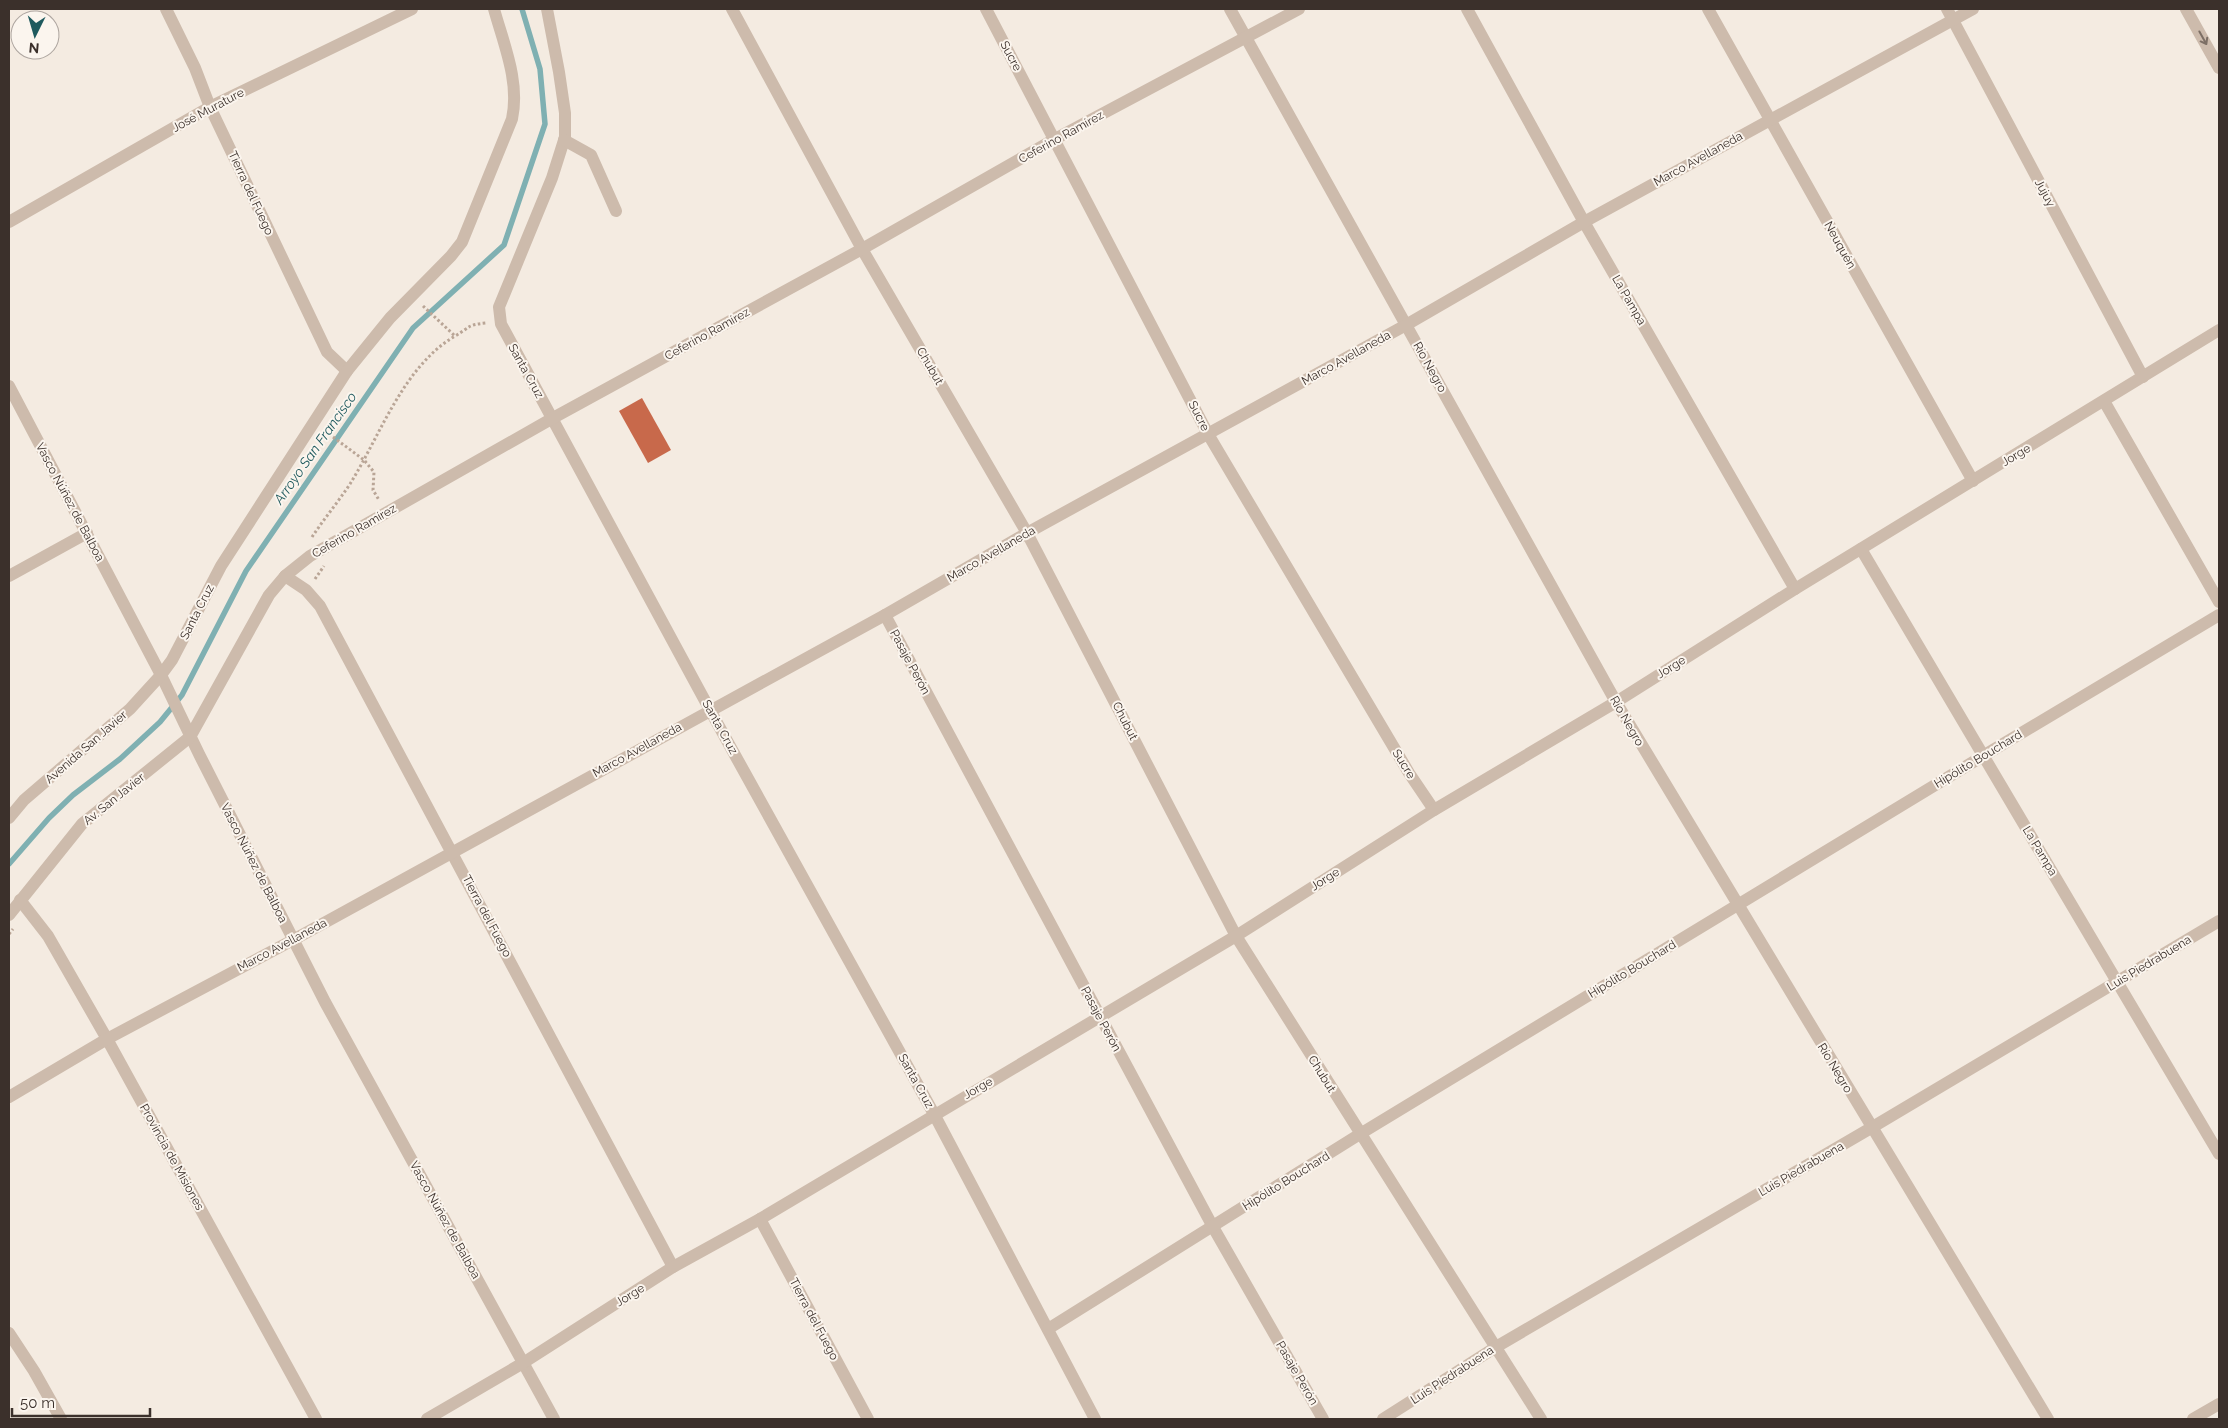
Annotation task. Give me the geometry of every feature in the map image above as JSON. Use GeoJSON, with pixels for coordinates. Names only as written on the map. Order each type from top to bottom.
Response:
{"type":"FeatureCollection","features":[{"type":"Feature","properties":{"kind":"street","name":"Tierra del Fuego"},"geometry":{"type":"LineString","coordinates":[[166,9],[195,68],[210,107],[327,352],[347,371]]}},
{"type":"Feature","properties":{"kind":"street","name":"José Murature"},"geometry":{"type":"LineString","coordinates":[[9,222],[210,107],[412,9]]}},
{"type":"Feature","properties":{"kind":"street","name":"Santa Cruz"},"geometry":{"type":"LineString","coordinates":[[161,675],[172,660],[221,566],[347,371],[390,318],[451,256],[462,242],[512,119],[515,104],[515,89],[494,9]]}},
{"type":"Feature","properties":{"kind":"street","name":"Chubut"},"geometry":{"type":"LineString","coordinates":[[732,9],[862,249],[1027,533],[1236,936],[1542,1419]]}},
{"type":"Feature","properties":{"kind":"street","name":"Sucre"},"geometry":{"type":"LineString","coordinates":[[986,9],[1208,434],[1409,773],[1434,810]]}},
{"type":"Feature","properties":{"kind":"street","name":"Río Negro"},"geometry":{"type":"LineString","coordinates":[[1230,9],[1616,702],[1737,906],[2048,1419]]}},
{"type":"Feature","properties":{"kind":"street","name":"Ceferino Ramírez"},"geometry":{"type":"LineString","coordinates":[[190,737],[269,595],[285,576],[310,556],[553,418],[862,249],[1055,139],[1299,9]]}},
{"type":"Feature","properties":{"kind":"street","name":"La Pampa"},"geometry":{"type":"LineString","coordinates":[[1467,9],[1584,222],[1795,589]]}},
{"type":"Feature","properties":{"kind":"street","name":"Neuquén"},"geometry":{"type":"LineString","coordinates":[[1708,9],[1973,481]]}},
{"type":"Feature","properties":{"kind":"street","name":"Marco Avellaneda"},"geometry":{"type":"LineString","coordinates":[[9,1097],[107,1039],[293,940],[452,851],[886,615],[1027,533],[1406,325],[1584,222],[1770,120],[1950,14],[1972,9]]}},
{"type":"Feature","properties":{"kind":"street"},"geometry":{"type":"LineString","coordinates":[[2186,9],[2219,68]]}},
{"type":"Feature","properties":{"kind":"street","name":"Santa Cruz"},"geometry":{"type":"LineString","coordinates":[[550,10],[565,113],[564,140],[552,178],[499,307],[501,324],[710,710],[934,1114],[1095,1419]]}},
{"type":"Feature","properties":{"kind":"street","name":"Jujuy"},"geometry":{"type":"LineString","coordinates":[[1950,14],[2143,377]]}},
{"type":"Feature","properties":{"kind":"street"},"geometry":{"type":"LineString","coordinates":[[564,140],[591,155],[616,210]]}},
{"type":"Feature","properties":{"kind":"street","name":"Jorge"},"geometry":{"type":"LineString","coordinates":[[427,1419],[523,1363],[674,1267],[760,1219],[1236,936],[1434,810],[1616,702],[1795,589],[2219,330]]}},
{"type":"Feature","properties":{"kind":"street","name":"Vasco Núñez de Balboa"},"geometry":{"type":"LineString","coordinates":[[9,386],[161,675],[190,737],[293,940],[554,1419]]}},
{"type":"Feature","properties":{"kind":"street"},"geometry":{"type":"LineString","coordinates":[[2104,401],[2219,602]]}},
{"type":"Feature","properties":{"kind":"street"},"geometry":{"type":"LineString","coordinates":[[9,576],[87,533]]}},
{"type":"Feature","properties":{"kind":"street","name":"La Pampa"},"geometry":{"type":"LineString","coordinates":[[1862,549],[2219,1154]]}},
{"type":"Feature","properties":{"kind":"street","name":"Tierra del Fuego"},"geometry":{"type":"LineString","coordinates":[[285,576],[306,590],[320,606],[674,1267]]}},
{"type":"Feature","properties":{"kind":"street","name":"Pasaje Perón"},"geometry":{"type":"LineString","coordinates":[[886,615],[1213,1227],[1324,1419]]}},
{"type":"Feature","properties":{"kind":"street","name":"Hipólito Bouchard"},"geometry":{"type":"LineString","coordinates":[[1048,1329],[1360,1134],[2219,615]]}},
{"type":"Feature","properties":{"kind":"street","name":"Avenida San Javier"},"geometry":{"type":"LineString","coordinates":[[9,815],[130,709],[161,675]]}},
{"type":"Feature","properties":{"kind":"street","name":"Av. San Javier"},"geometry":{"type":"LineString","coordinates":[[9,915],[82,824],[190,737]]}},
{"type":"Feature","properties":{"kind":"street","name":"Provincia de Misiones"},"geometry":{"type":"LineString","coordinates":[[20,900],[48,936],[107,1039],[316,1419]]}},
{"type":"Feature","properties":{"kind":"street","name":"Luis Piedrabuena"},"geometry":{"type":"LineString","coordinates":[[1383,1419],[1496,1348],[1871,1128],[2219,920]]}},
{"type":"Feature","properties":{"kind":"street","name":"Tierra del Fuego"},"geometry":{"type":"LineString","coordinates":[[760,1219],[868,1419]]}},
{"type":"Feature","properties":{"kind":"street"},"geometry":{"type":"LineString","coordinates":[[9,1333],[34,1371],[61,1419]]}},
{"type":"Feature","properties":{"kind":"street"},"geometry":{"type":"LineString","coordinates":[[2193,1419],[2219,1404]]}},
{"type":"Feature","properties":{"kind":"path"},"geometry":{"type":"LineString","coordinates":[[316,539],[308,543],[350,484],[418,368],[447,340],[455,336],[413,295]]}},
{"type":"Feature","properties":{"kind":"path"},"geometry":{"type":"LineString","coordinates":[[326,433],[364,460],[374,472],[373,490],[386,513]]}},
{"type":"Feature","properties":{"kind":"building"},"geometry":{"type":"Polygon","coordinates":[[[642,398],[671,450],[648,463],[619,411],[642,398]]]}},
{"type":"Feature","properties":{"kind":"waterway","name":"Arroyo San Francisco"},"geometry":{"type":"LineString","coordinates":[[9,864],[49,818],[73,795],[120,759],[160,722],[182,695],[246,571],[413,328],[504,245],[545,124],[540,69],[522,9]]}}]}
